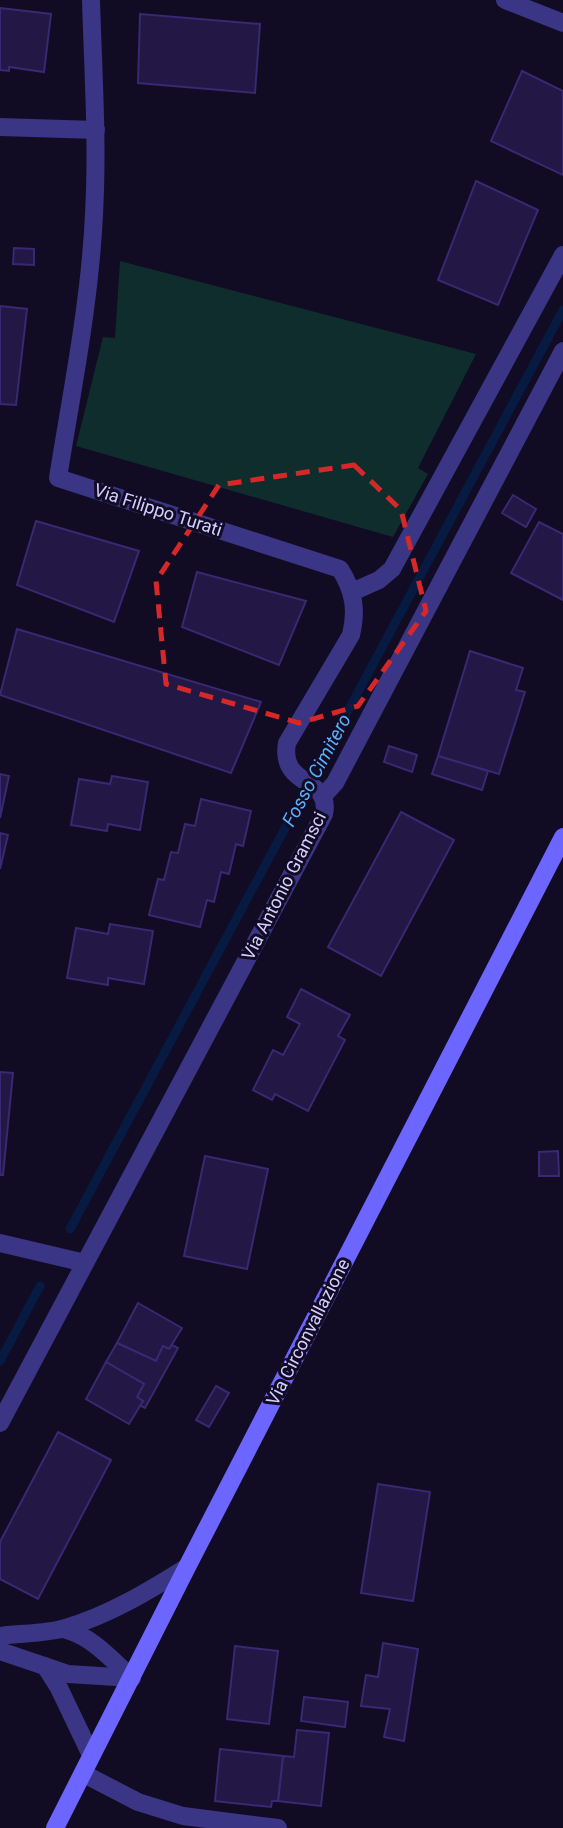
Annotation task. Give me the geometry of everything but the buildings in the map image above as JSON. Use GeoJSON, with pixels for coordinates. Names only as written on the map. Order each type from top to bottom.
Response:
{"type":"FeatureCollection","features":[{"type":"Feature","properties":{"kind":"main road","name":"Via Circonvallazione"},"geometry":{"type":"LineString","coordinates":[[55,1828],[563,837]]}},
{"type":"Feature","properties":{"kind":"street","name":"Via Filippo Turati"},"geometry":{"type":"LineString","coordinates":[[90,0],[96,130],[94,215],[86,297],[58,478],[340,569],[352,593]]}},
{"type":"Feature","properties":{"kind":"street"},"geometry":{"type":"LineString","coordinates":[[505,0],[563,23]]}},
{"type":"Feature","properties":{"kind":"street"},"geometry":{"type":"LineString","coordinates":[[0,127],[96,130]]}},
{"type":"Feature","properties":{"kind":"street"},"geometry":{"type":"LineString","coordinates":[[320,793],[291,771],[285,757],[287,743],[351,635],[355,607],[352,593],[379,580],[392,569],[563,255]]}},
{"type":"Feature","properties":{"kind":"street","name":"Via Antonio Gramsci"},"geometry":{"type":"LineString","coordinates":[[0,1423],[324,814],[326,805],[320,793],[335,783],[563,351]]}},
{"type":"Feature","properties":{"kind":"street"},"geometry":{"type":"LineString","coordinates":[[0,1243],[85,1263]]}},
{"type":"Feature","properties":{"kind":"street"},"geometry":{"type":"LineString","coordinates":[[0,1636],[62,1629],[105,1613],[146,1593],[187,1567]]}},
{"type":"Feature","properties":{"kind":"street"},"geometry":{"type":"LineString","coordinates":[[62,1629],[77,1632],[132,1678]]}},
{"type":"Feature","properties":{"kind":"street"},"geometry":{"type":"LineString","coordinates":[[0,1651],[82,1677],[132,1678]]}},
{"type":"Feature","properties":{"kind":"street"},"geometry":{"type":"LineString","coordinates":[[45,1666],[59,1688],[91,1755]]}},
{"type":"Feature","properties":{"kind":"street"},"geometry":{"type":"LineString","coordinates":[[84,1774],[138,1802],[183,1816],[278,1828]]}},
{"type":"Feature","properties":{"kind":"highlighted area"},"geometry":{"type":"Polygon","coordinates":[[[354,465],[401,510],[426,611],[358,706],[299,723],[166,684],[156,581],[219,485],[354,465]]]}},
{"type":"Feature","properties":{"kind":"green space"},"geometry":{"type":"Polygon","coordinates":[[[120,261],[476,354],[418,468],[428,474],[393,537],[76,446],[103,337],[115,338],[120,261]]]}},
{"type":"Feature","properties":{"kind":"waterway","name":"Fosso Cimitero"},"geometry":{"type":"LineString","coordinates":[[70,1229],[563,310]]}},
{"type":"Feature","properties":{"kind":"waterway","name":"Fosso Cimitero"},"geometry":{"type":"LineString","coordinates":[[0,1361],[40,1286]]}}]}
